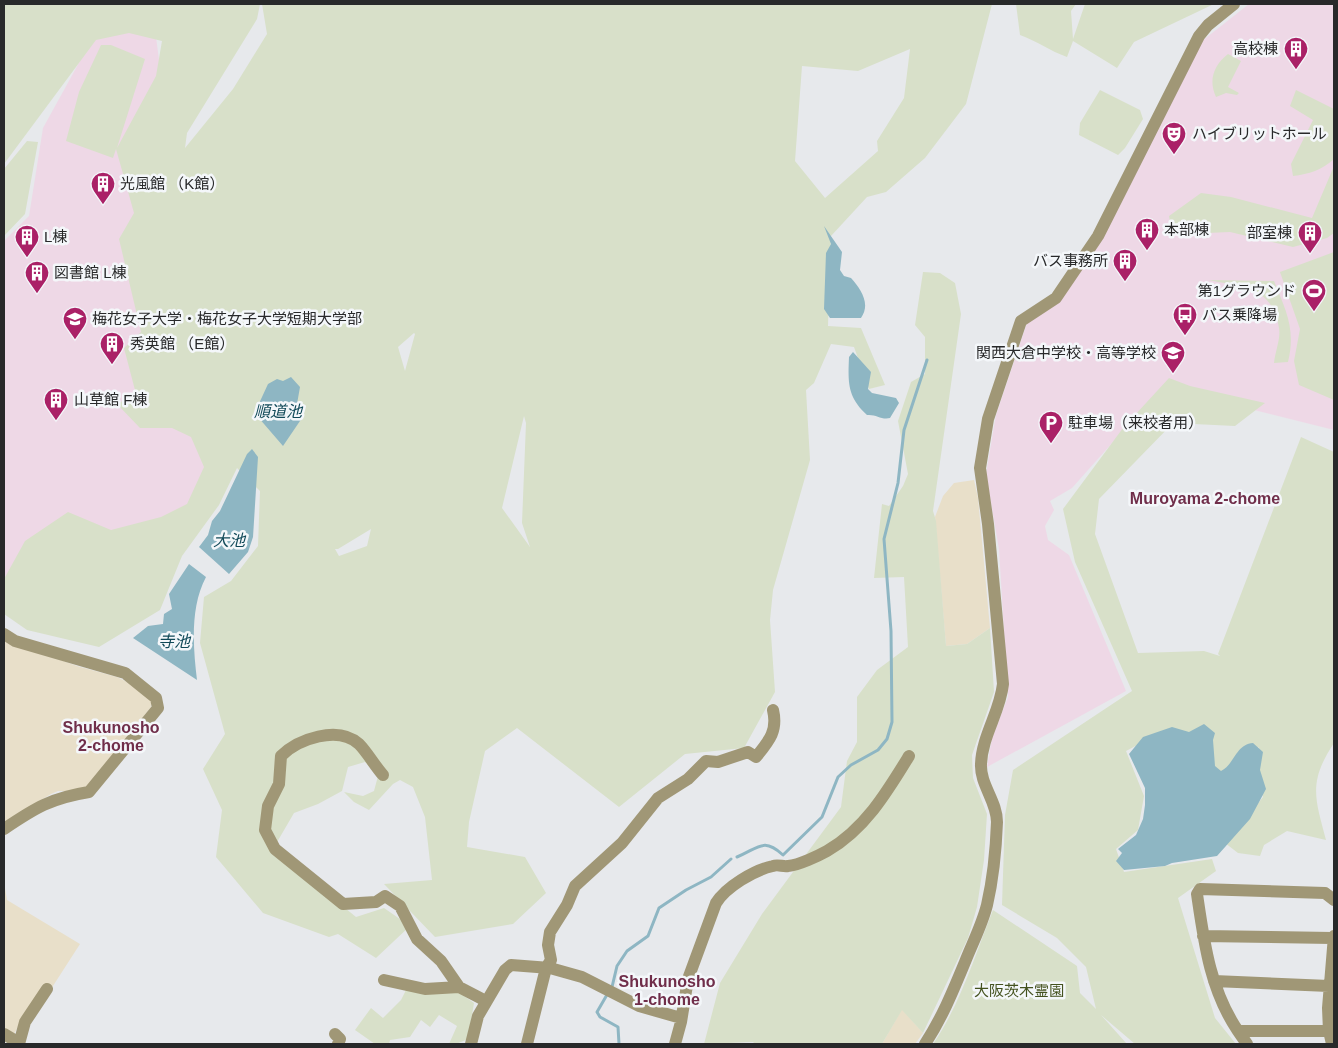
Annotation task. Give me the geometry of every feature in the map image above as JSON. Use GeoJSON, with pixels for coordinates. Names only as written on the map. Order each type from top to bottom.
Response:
{"type":"FeatureCollection","features":[{"type":"Feature","properties":{"kind":"street"},"geometry":{"type":"LineString","coordinates":[[925,1044],[946,1008],[983,916],[992,872],[996,816],[983,779],[981,763],[988,734],[998,709],[1003,684],[988,524],[980,468],[988,420],[1021,321],[1056,298],[1098,236],[1199,36],[1208,25],[1234,4]]}},
{"type":"Feature","properties":{"kind":"street"},"geometry":{"type":"LineString","coordinates":[[4,634],[15,641],[125,673],[156,698],[158,708],[89,792],[61,796],[34,809],[4,829]]}},
{"type":"Feature","properties":{"kind":"street"},"geometry":{"type":"LineString","coordinates":[[527,1044],[546,968],[551,960],[548,939],[552,925],[567,905],[575,886],[622,843],[658,798],[688,778],[700,765],[706,762],[718,762],[748,752],[756,757],[772,736],[775,728],[773,710]]}},
{"type":"Feature","properties":{"kind":"street"},"geometry":{"type":"LineString","coordinates":[[383,775],[359,744],[346,736],[310,739],[294,745],[281,756],[280,784],[268,806],[265,830],[275,849],[343,904],[376,902],[385,896],[400,906],[417,939],[441,961],[459,987],[486,1001]]}},
{"type":"Feature","properties":{"kind":"street"},"geometry":{"type":"LineString","coordinates":[[676,1044],[688,979],[716,903],[723,892],[774,865],[789,866],[827,851],[862,824],[886,795],[909,756]]}},
{"type":"Feature","properties":{"kind":"street"},"geometry":{"type":"LineString","coordinates":[[1247,1044],[1228,1017],[1214,981],[1203,936],[1196,894],[1200,889],[1325,893],[1334,900]]}},
{"type":"Feature","properties":{"kind":"street"},"geometry":{"type":"LineString","coordinates":[[1203,936],[1333,937],[1329,986],[1329,1031],[1332,1044]]}},
{"type":"Feature","properties":{"kind":"street"},"geometry":{"type":"LineString","coordinates":[[471,1044],[478,1016],[505,970],[511,965],[546,968],[592,981],[624,999],[681,1018]]}},
{"type":"Feature","properties":{"kind":"street"},"geometry":{"type":"LineString","coordinates":[[384,980],[425,989],[459,987]]}},
{"type":"Feature","properties":{"kind":"street"},"geometry":{"type":"LineString","coordinates":[[1214,981],[1329,986]]}},
{"type":"Feature","properties":{"kind":"street"},"geometry":{"type":"LineString","coordinates":[[4,1034],[19,1044],[25,1022],[47,989]]}},
{"type":"Feature","properties":{"kind":"street"},"geometry":{"type":"LineString","coordinates":[[1238,1031],[1329,1031]]}},
{"type":"Feature","properties":{"kind":"shaded area","name":"関西大倉中学校・高等学校"},"geometry":{"type":"Polygon","coordinates":[[[1249,4],[1334,4],[1334,430],[1162,387],[1072,488],[1050,501],[1054,510],[1045,526],[1048,540],[1069,555],[1126,691],[987,767],[992,738],[1008,697],[999,549],[986,474],[996,415],[1027,323],[1058,301],[1202,41],[1249,4]]]}},
{"type":"Feature","properties":{"kind":"shaded area","name":"梅花女子大学・梅花女子大学短期大学部"},"geometry":{"type":"Polygon","coordinates":[[[102,21],[156,37],[211,455],[190,509],[4,600],[4,241],[29,216],[43,128],[102,21]]]}},
{"type":"Feature","properties":{"kind":"shaded area"},"geometry":{"type":"Polygon","coordinates":[[[974,480],[978,498],[990,628],[967,644],[946,646],[935,517],[943,496],[954,483],[974,480]]]}},
{"type":"Feature","properties":{"kind":"shaded area"},"geometry":{"type":"Polygon","coordinates":[[[4,639],[77,666],[117,677],[137,687],[151,701],[151,707],[89,785],[77,791],[58,791],[51,794],[4,823],[4,639]]]}},
{"type":"Feature","properties":{"kind":"shaded area"},"geometry":{"type":"Polygon","coordinates":[[[4,882],[7,900],[80,944],[51,989],[24,1016],[14,1034],[4,1029],[4,882]]]}},
{"type":"Feature","properties":{"kind":"shaded area"},"geometry":{"type":"Polygon","coordinates":[[[902,1009],[923,1033],[915,1044],[882,1044],[902,1009]]]}},
{"type":"Feature","properties":{"kind":"green space"},"geometry":{"type":"Polygon","coordinates":[[[4,4],[260,4],[257,19],[187,133],[185,148],[233,89],[267,34],[262,4],[992,4],[966,104],[925,158],[886,192],[867,197],[831,236],[828,326],[861,328],[885,385],[869,389],[854,347],[831,344],[814,383],[806,390],[810,460],[773,590],[770,620],[775,692],[744,748],[685,754],[619,807],[517,728],[485,751],[469,822],[467,847],[525,857],[546,893],[513,924],[435,937],[384,884],[432,880],[425,817],[413,787],[400,780],[393,784],[369,810],[354,802],[344,792],[363,796],[374,791],[378,776],[365,762],[348,767],[342,791],[318,804],[294,813],[273,849],[356,917],[384,908],[410,926],[376,958],[338,934],[329,937],[263,913],[216,857],[222,810],[203,769],[225,734],[200,643],[204,597],[231,581],[258,546],[260,491],[237,468],[219,505],[182,556],[160,610],[99,647],[27,630],[4,614],[4,579],[25,541],[68,512],[111,530],[161,517],[187,504],[204,467],[191,437],[172,428],[140,428],[117,404],[136,394],[124,348],[141,332],[119,239],[134,213],[116,149],[113,158],[66,141],[79,92],[101,45],[111,45],[145,59],[117,148],[156,76],[162,41],[129,33],[96,40],[4,164],[4,4]],[[910,49],[858,71],[802,66],[795,161],[825,198],[878,151],[877,141],[904,98],[910,49]],[[415,334],[398,347],[405,371],[415,334]],[[524,416],[502,508],[530,547],[522,523],[526,423],[524,416]],[[371,529],[335,549],[339,556],[367,546],[371,529]]]}},
{"type":"Feature","properties":{"kind":"green space"},"geometry":{"type":"Polygon","coordinates":[[[1016,4],[1076,4],[1071,11],[1073,39],[1085,4],[1214,4],[1134,42],[1117,68],[1073,41],[1067,57],[1020,35],[1016,4]]]}},
{"type":"Feature","properties":{"kind":"green space"},"geometry":{"type":"Polygon","coordinates":[[[1228,54],[1241,61],[1228,87],[1239,93],[1237,95],[1226,93],[1216,97],[1213,85],[1214,73],[1219,63],[1228,54]]]}},
{"type":"Feature","properties":{"kind":"green space"},"geometry":{"type":"Polygon","coordinates":[[[1100,90],[1140,110],[1143,119],[1125,148],[1118,155],[1079,135],[1080,123],[1100,90]]]}},
{"type":"Feature","properties":{"kind":"green space"},"geometry":{"type":"Polygon","coordinates":[[[1296,90],[1334,109],[1334,159],[1315,171],[1293,176],[1291,164],[1313,120],[1290,106],[1296,90]]]}},
{"type":"Feature","properties":{"kind":"green space"},"geometry":{"type":"Polygon","coordinates":[[[27,141],[38,142],[25,214],[4,236],[4,169],[27,141]]]}},
{"type":"Feature","properties":{"kind":"green space"},"geometry":{"type":"Polygon","coordinates":[[[1334,166],[1334,233],[1327,238],[1293,247],[1230,232],[1183,234],[1171,228],[1169,216],[1201,193],[1231,197],[1312,218],[1334,166]]]}},
{"type":"Feature","properties":{"kind":"green space","name":"第1グラウンド"},"geometry":{"type":"Polygon","coordinates":[[[1334,252],[1334,400],[1299,385],[1294,361],[1300,329],[1280,272],[1334,252]]]}},
{"type":"Feature","properties":{"kind":"green space"},"geometry":{"type":"Polygon","coordinates":[[[923,272],[940,273],[955,283],[961,314],[933,511],[936,521],[946,646],[967,644],[990,628],[994,692],[972,755],[973,778],[987,814],[984,860],[977,907],[968,938],[923,1033],[902,1010],[882,1044],[755,1044],[753,1042],[704,1044],[720,983],[762,914],[841,807],[847,761],[857,742],[857,697],[877,670],[908,647],[904,577],[874,578],[882,504],[889,506],[903,486],[908,474],[898,421],[911,382],[925,374],[925,337],[915,325],[923,272]]]}},
{"type":"Feature","properties":{"kind":"green space"},"geometry":{"type":"Polygon","coordinates":[[[1208,280],[1274,281],[1286,311],[1290,330],[1291,340],[1288,362],[1274,363],[1279,328],[1270,304],[1263,296],[1244,287],[1208,280]]]}},
{"type":"Feature","properties":{"kind":"green space","name":"大阪茨木霊園"},"geometry":{"type":"Polygon","coordinates":[[[1169,378],[1190,386],[1265,403],[1235,426],[1173,423],[1099,499],[1095,534],[1138,653],[1204,651],[1220,656],[1218,654],[1301,437],[1334,452],[1334,743],[1320,769],[1316,790],[1319,813],[1326,840],[1287,831],[1264,845],[1260,856],[1238,853],[1225,843],[1229,821],[1241,829],[1243,822],[1263,797],[1253,770],[1259,747],[1217,776],[1187,740],[1170,728],[1126,751],[1144,796],[1138,830],[1116,849],[1124,872],[1212,859],[1216,871],[1178,898],[1215,1018],[1236,1044],[1135,1044],[1101,1015],[1127,1044],[933,1044],[960,995],[993,910],[1077,966],[1080,993],[1096,1009],[1086,967],[1057,938],[1002,905],[1005,815],[1013,770],[1132,691],[1075,562],[1063,509],[1123,428],[1169,378]]]}},
{"type":"Feature","properties":{"kind":"green space"},"geometry":{"type":"Polygon","coordinates":[[[407,988],[454,989],[474,1003],[468,1039],[456,1044],[449,1044],[457,1026],[439,1015],[430,1027],[421,1020],[410,1037],[390,1040],[389,1044],[375,1044],[355,1030],[371,1008],[383,1018],[401,1000],[407,988]]]}},
{"type":"Feature","properties":{"kind":"water"},"geometry":{"type":"Polygon","coordinates":[[[824,226],[842,252],[840,270],[844,276],[851,278],[864,297],[865,307],[861,318],[830,318],[824,309],[826,253],[831,244],[824,226]]]}},
{"type":"Feature","properties":{"kind":"water"},"geometry":{"type":"Polygon","coordinates":[[[853,352],[871,372],[868,389],[872,393],[896,398],[899,403],[890,418],[867,415],[852,395],[849,382],[849,357],[853,352]]]}},
{"type":"Feature","properties":{"kind":"water","name":"順道池"},"geometry":{"type":"Polygon","coordinates":[[[291,377],[300,387],[297,404],[302,418],[283,446],[258,417],[256,410],[268,384],[277,379],[283,381],[291,377]]]}},
{"type":"Feature","properties":{"kind":"water","name":"大池"},"geometry":{"type":"Polygon","coordinates":[[[252,449],[258,457],[253,537],[248,552],[229,574],[199,547],[208,535],[212,521],[220,511],[247,454],[252,449]]]}},
{"type":"Feature","properties":{"kind":"water","name":"寺池"},"geometry":{"type":"Polygon","coordinates":[[[189,564],[206,577],[197,601],[195,614],[194,654],[197,680],[133,638],[148,626],[163,624],[164,614],[172,609],[169,594],[189,564]]]}},
{"type":"Feature","properties":{"kind":"water"},"geometry":{"type":"Polygon","coordinates":[[[1204,724],[1215,733],[1213,740],[1215,766],[1221,771],[1247,744],[1253,743],[1263,752],[1260,770],[1266,789],[1250,819],[1217,856],[1172,863],[1165,866],[1124,870],[1116,861],[1122,853],[1118,849],[1136,835],[1143,819],[1145,805],[1145,788],[1129,754],[1143,737],[1172,727],[1189,732],[1204,724]]]}},
{"type":"Feature","properties":{"kind":"waterway"},"geometry":{"type":"LineString","coordinates":[[737,857],[765,845],[770,846],[783,855],[822,817],[838,777],[851,765],[878,750],[887,739],[892,722],[891,631],[884,539],[898,483],[904,430],[927,360]]}},
{"type":"Feature","properties":{"kind":"waterway"},"geometry":{"type":"LineString","coordinates":[[612,987],[617,966],[627,951],[648,936],[659,908],[686,890],[711,877],[731,859]]}},
{"type":"Feature","properties":{"kind":"waterway"},"geometry":{"type":"LineString","coordinates":[[608,993],[597,1012],[600,1017],[618,1027],[619,1044]]}},
{"type":"Feature","properties":{"kind":"place","name":"高校棟"},"geometry":{"type":"Point","coordinates":[1296,70]}},
{"type":"Feature","properties":{"kind":"place","name":"ハイブリットホール"},"geometry":{"type":"Point","coordinates":[1174,155]}},
{"type":"Feature","properties":{"kind":"place","name":"光風館 （K館）"},"geometry":{"type":"Point","coordinates":[103,205]}},
{"type":"Feature","properties":{"kind":"place","name":"本部棟"},"geometry":{"type":"Point","coordinates":[1147,251]}},
{"type":"Feature","properties":{"kind":"place","name":"部室棟"},"geometry":{"type":"Point","coordinates":[1310,254]}},
{"type":"Feature","properties":{"kind":"place","name":"L棟"},"geometry":{"type":"Point","coordinates":[27,258]}},
{"type":"Feature","properties":{"kind":"place","name":"バス事務所"},"geometry":{"type":"Point","coordinates":[1125,282]}},
{"type":"Feature","properties":{"kind":"place","name":"図書館 L棟"},"geometry":{"type":"Point","coordinates":[37,294]}},
{"type":"Feature","properties":{"kind":"place","name":"第1グラウンド"},"geometry":{"type":"Point","coordinates":[1314,312]}},
{"type":"Feature","properties":{"kind":"place","name":"バス乗降場"},"geometry":{"type":"Point","coordinates":[1185,336]}},
{"type":"Feature","properties":{"kind":"place","name":"梅花女子大学・梅花女子大学短期大学部"},"geometry":{"type":"Point","coordinates":[75,340]}},
{"type":"Feature","properties":{"kind":"place","name":"秀英館 （E館）"},"geometry":{"type":"Point","coordinates":[112,365]}},
{"type":"Feature","properties":{"kind":"place","name":"関西大倉中学校・高等学校"},"geometry":{"type":"Point","coordinates":[1173,374]}},
{"type":"Feature","properties":{"kind":"place","name":"山草館 F棟"},"geometry":{"type":"Point","coordinates":[56,421]}},
{"type":"Feature","properties":{"kind":"place","name":"駐車場（来校者用）"},"geometry":{"type":"Point","coordinates":[1051,444]}},
{"type":"Feature","properties":{"kind":"district","name":"Muroyama 2-chome"},"geometry":{"type":"Point","coordinates":[1205,498]}},
{"type":"Feature","properties":{"kind":"district","name":"Shukunosho 2-chome"},"geometry":{"type":"Point","coordinates":[111,736]}},
{"type":"Feature","properties":{"kind":"district","name":"Shukunosho 1-chome"},"geometry":{"type":"Point","coordinates":[667,990]}}]}
